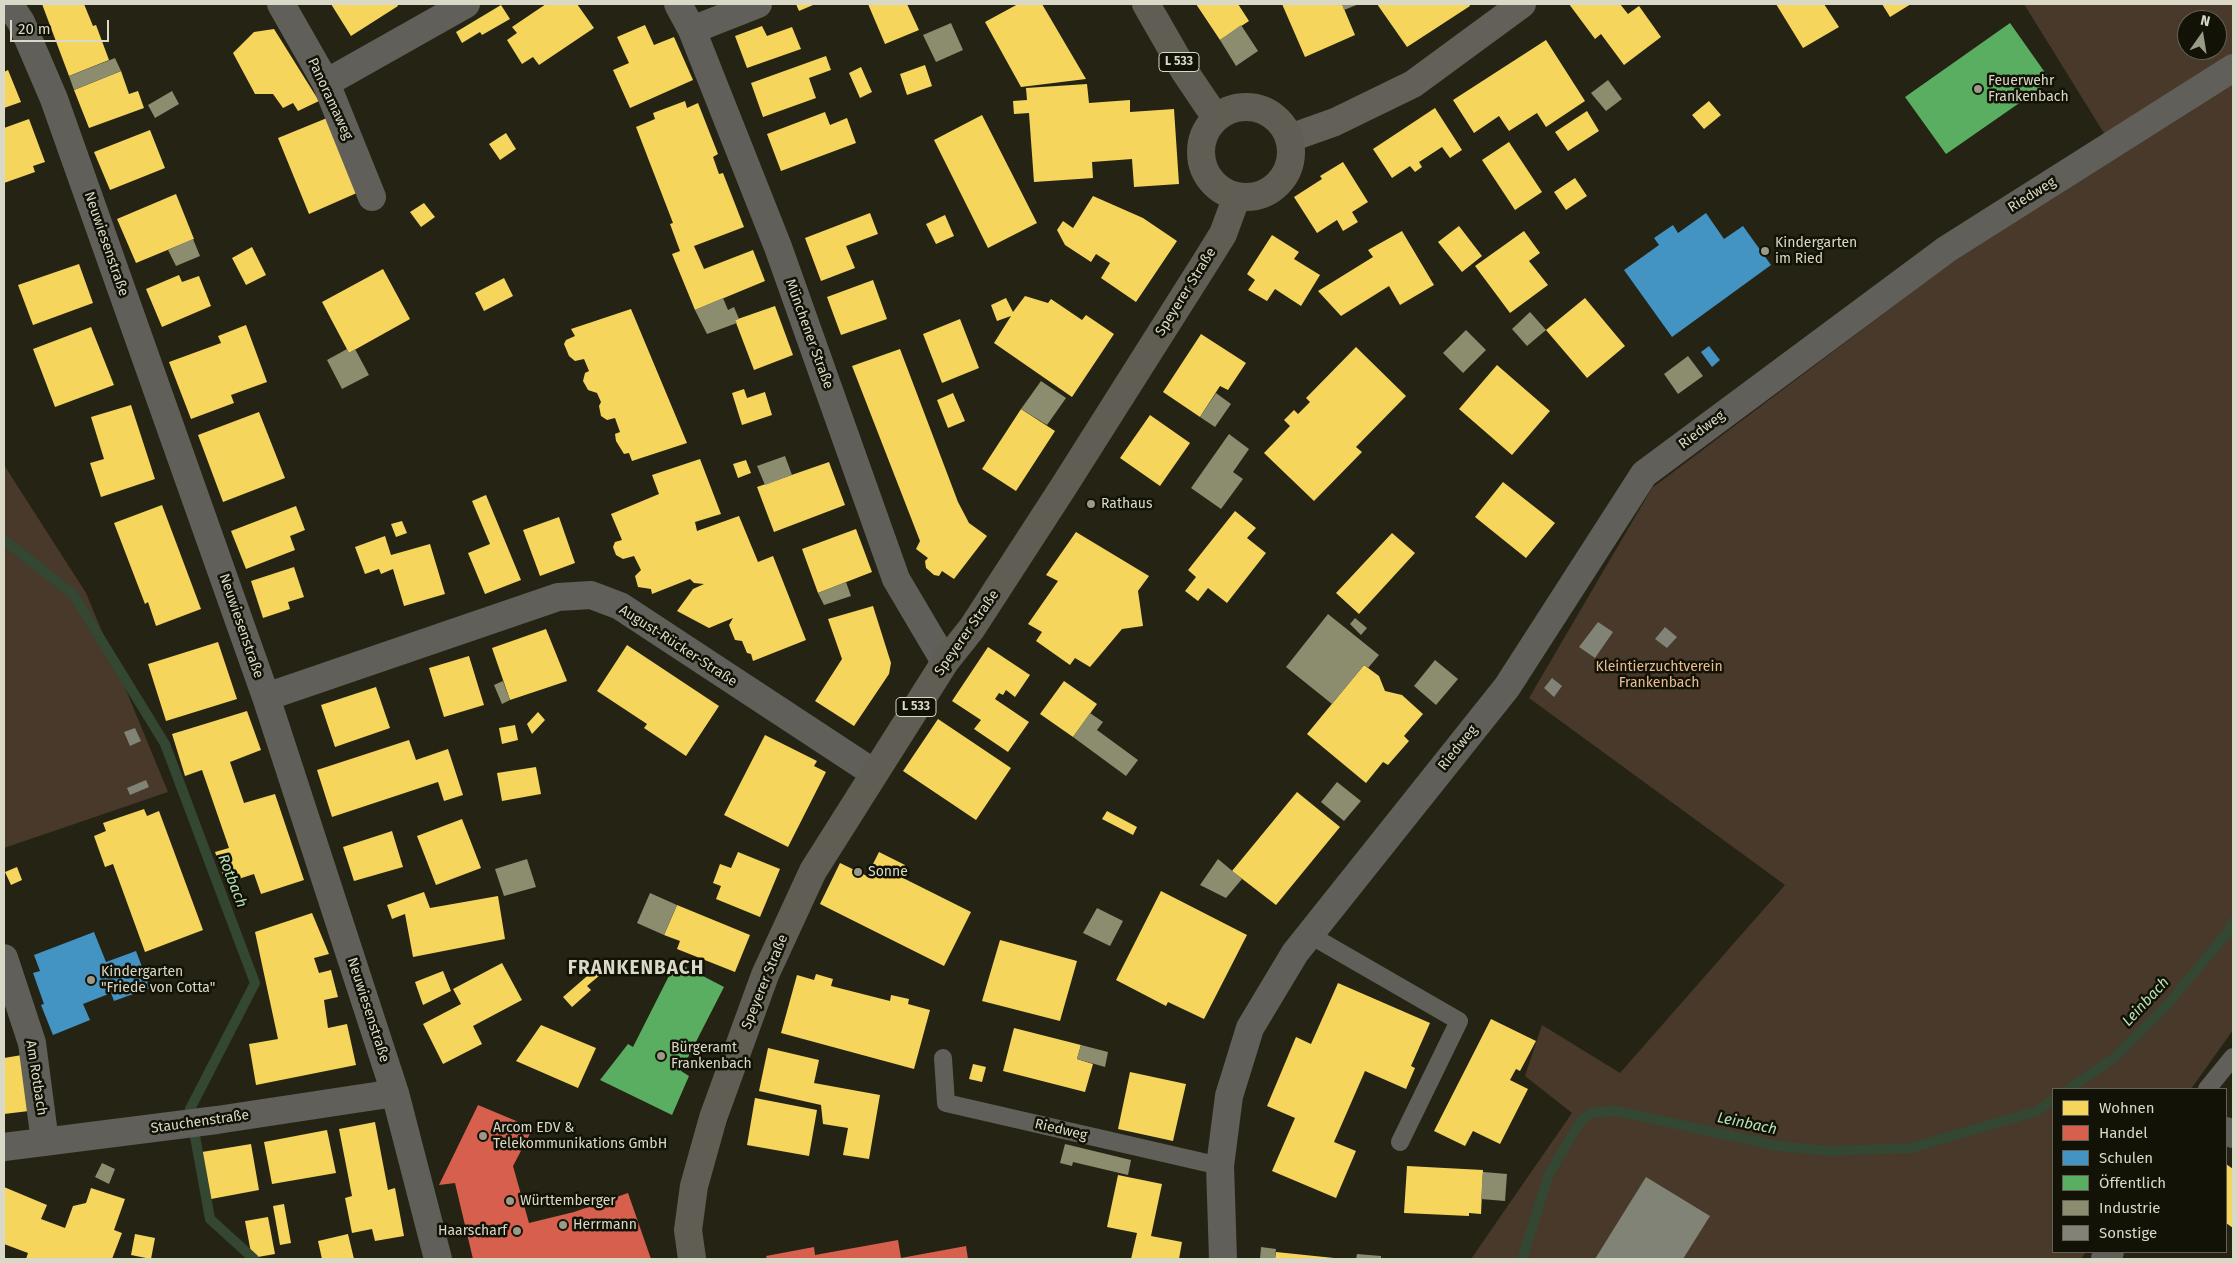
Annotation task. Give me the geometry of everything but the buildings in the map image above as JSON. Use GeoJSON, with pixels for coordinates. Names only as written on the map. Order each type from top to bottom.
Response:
{"type":"FeatureCollection","features":[{"type":"Feature","properties":{"kind":"main road","name":"L 533"},"geometry":{"type":"LineString","coordinates":[[1146,4],[1185,72],[1216,118]]}},
{"type":"Feature","properties":{"kind":"main road"},"geometry":{"type":"LineString","coordinates":[[1290,138],[1335,122],[1413,84],[1521,4]]}},
{"type":"Feature","properties":{"kind":"main road"},"geometry":{"type":"LineString","coordinates":[[1245,106],[1259,108],[1273,115],[1290,138],[1290,164],[1281,180],[1262,194],[1249,197],[1237,196],[1226,192],[1213,183],[1205,172],[1201,157],[1204,133],[1216,118],[1229,109],[1245,106]]}},
{"type":"Feature","properties":{"kind":"main road","name":"Speyerer Straße"},"geometry":{"type":"LineString","coordinates":[[692,1259],[688,1230],[694,1186],[713,1118],[766,975],[813,871],[945,662],[972,628],[1059,494],[1219,241],[1237,196]]}},
{"type":"Feature","properties":{"kind":"street","name":"Neuwiesenstraße"},"geometry":{"type":"LineString","coordinates":[[9,4],[21,22],[54,99],[266,697],[395,1093],[438,1259]]}},
{"type":"Feature","properties":{"kind":"street","name":"Panoramaweg"},"geometry":{"type":"LineString","coordinates":[[282,4],[326,83],[372,197]]}},
{"type":"Feature","properties":{"kind":"street"},"geometry":{"type":"LineString","coordinates":[[326,83],[466,4]]}},
{"type":"Feature","properties":{"kind":"street","name":"Münchener Straße"},"geometry":{"type":"LineString","coordinates":[[678,4],[692,30],[778,247],[896,579],[945,662]]}},
{"type":"Feature","properties":{"kind":"street"},"geometry":{"type":"LineString","coordinates":[[692,30],[758,4]]}},
{"type":"Feature","properties":{"kind":"street","name":"Riedweg"},"geometry":{"type":"LineString","coordinates":[[1223,1259],[1220,1166],[1229,1096],[1250,1028],[1296,953],[1507,687],[1644,474],[1947,249],[2233,68]]}},
{"type":"Feature","properties":{"kind":"street","name":"August-Rücker-Straße"},"geometry":{"type":"LineString","coordinates":[[266,697],[558,597],[591,595],[620,606],[874,773]]}},
{"type":"Feature","properties":{"kind":"street","name":"Am Rotbach"},"geometry":{"type":"LineString","coordinates":[[4,958],[32,1043],[45,1142]]}},
{"type":"Feature","properties":{"kind":"street","name":"Stauchenstraße"},"geometry":{"type":"LineString","coordinates":[[4,1147],[217,1120],[395,1093]]}},
{"type":"Feature","properties":{"kind":"lane"},"geometry":{"type":"LineString","coordinates":[[1310,935],[1459,1021],[1400,1142]]}},
{"type":"Feature","properties":{"kind":"lane"},"geometry":{"type":"LineString","coordinates":[[2208,1088],[2233,1057]]}},
{"type":"Feature","properties":{"kind":"lane","name":"Riedweg"},"geometry":{"type":"LineString","coordinates":[[943,1058],[946,1103],[1220,1166]]}},
{"type":"Feature","properties":{"kind":"green space","name":"Kleintierzuchtverein Frankenbach"},"geometry":{"type":"Polygon","coordinates":[[[2024,4],[2233,4],[2233,1030],[2192,1088],[2052,1088],[2052,1253],[2085,1253],[2081,1259],[1471,1259],[1572,1113],[1525,1076],[1542,1025],[1620,1073],[1785,885],[1529,698],[1652,488],[1955,260],[2115,151],[2024,4]]]}},
{"type":"Feature","properties":{"kind":"green space"},"geometry":{"type":"Polygon","coordinates":[[[4,465],[86,593],[168,792],[4,848],[4,465]]]}},
{"type":"Feature","properties":{"kind":"waterway","name":"Rotbach"},"geometry":{"type":"LineString","coordinates":[[4,540],[73,594],[165,744],[255,983],[190,1109],[210,1219],[254,1259]]}},
{"type":"Feature","properties":{"kind":"waterway","name":"Leinbach"},"geometry":{"type":"LineString","coordinates":[[2070,1088],[2115,1057],[2166,1006],[2228,932],[2233,922]]}},
{"type":"Feature","properties":{"kind":"waterway","name":"Leinbach"},"geometry":{"type":"LineString","coordinates":[[1522,1259],[1549,1174],[1580,1122],[1590,1113],[1616,1111],[1778,1146],[1829,1151],[1911,1148],[2037,1111],[2052,1101]]}},
{"type":"Feature","properties":{"kind":"place","name":"Feuerwehr Frankenbach"},"geometry":{"type":"Point","coordinates":[1978,89]}},
{"type":"Feature","properties":{"kind":"place","name":"Kindergarten im Ried"},"geometry":{"type":"Point","coordinates":[1765,251]}},
{"type":"Feature","properties":{"kind":"place","name":"Rathaus"},"geometry":{"type":"Point","coordinates":[1091,504]}},
{"type":"Feature","properties":{"kind":"place","name":"Sonne"},"geometry":{"type":"Point","coordinates":[858,872]}},
{"type":"Feature","properties":{"kind":"place","name":"Kindergarten \"Friede von Cotta\""},"geometry":{"type":"Point","coordinates":[91,980]}},
{"type":"Feature","properties":{"kind":"place","name":"Bürgeramt Frankenbach"},"geometry":{"type":"Point","coordinates":[661,1056]}},
{"type":"Feature","properties":{"kind":"place","name":"Arcom EDV & Telekommunikations GmbH"},"geometry":{"type":"Point","coordinates":[483,1136]}},
{"type":"Feature","properties":{"kind":"place","name":"Württemberger"},"geometry":{"type":"Point","coordinates":[510,1201]}},
{"type":"Feature","properties":{"kind":"place","name":"Herrmann"},"geometry":{"type":"Point","coordinates":[563,1225]}},
{"type":"Feature","properties":{"kind":"place","name":"Haarscharf"},"geometry":{"type":"Point","coordinates":[517,1231]}},
{"type":"Feature","properties":{"kind":"district","name":"FRANKENBACH"},"geometry":{"type":"Point","coordinates":[636,969]}}]}
